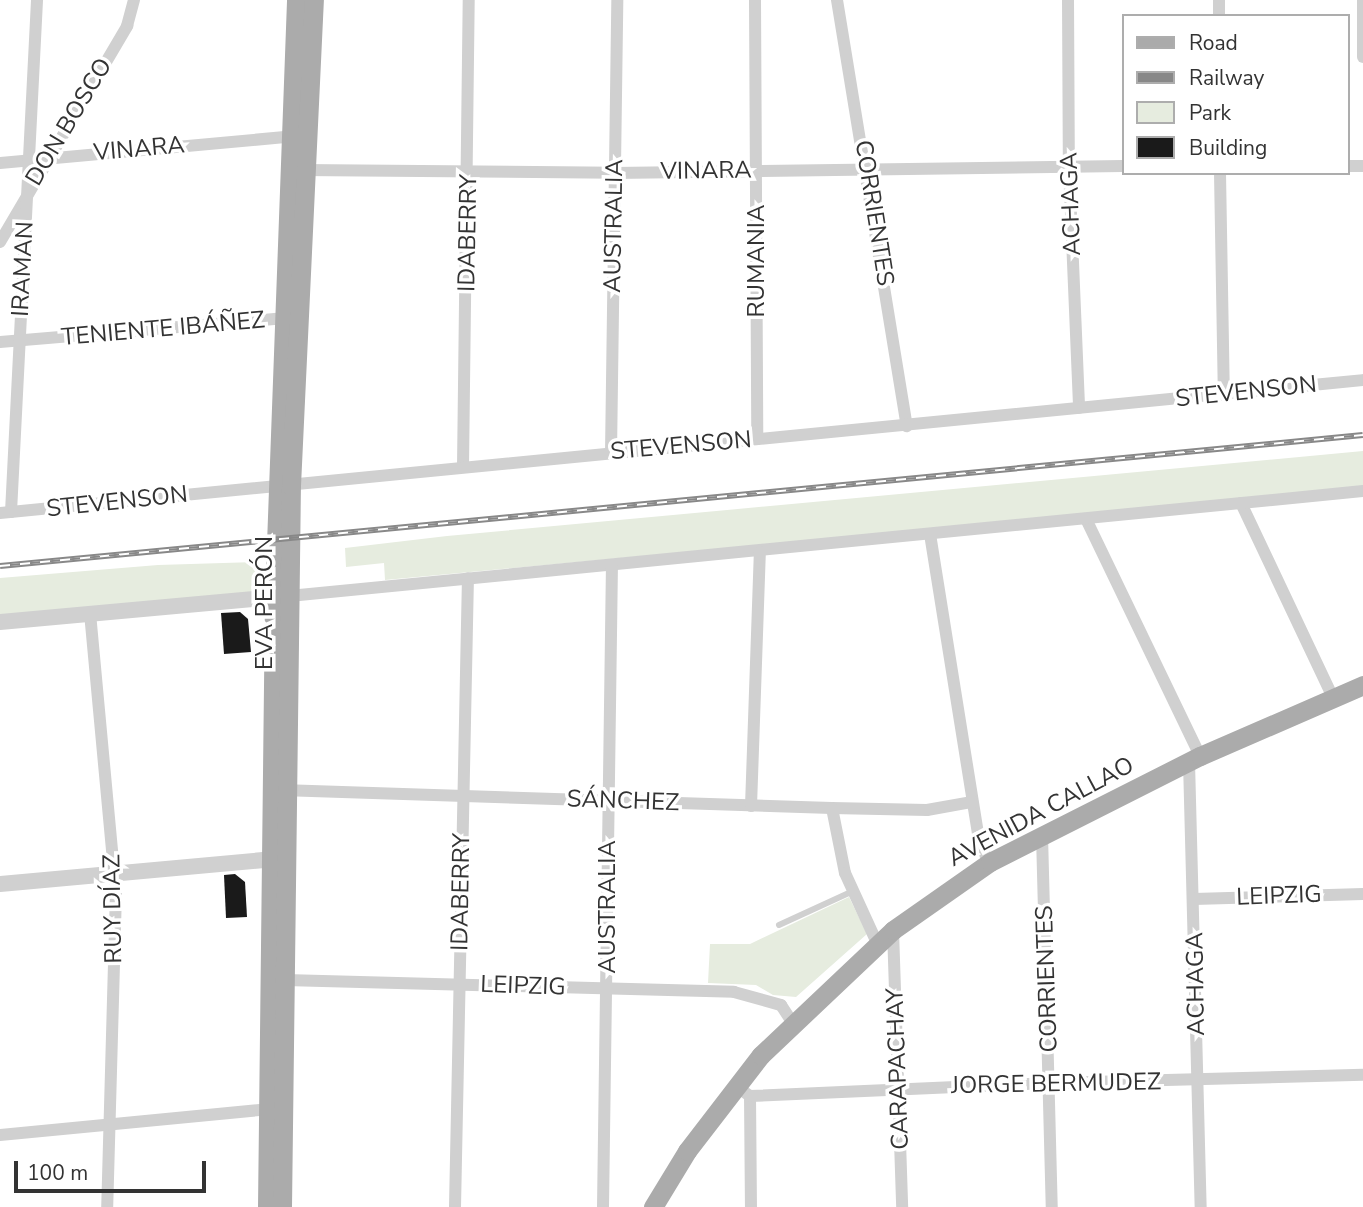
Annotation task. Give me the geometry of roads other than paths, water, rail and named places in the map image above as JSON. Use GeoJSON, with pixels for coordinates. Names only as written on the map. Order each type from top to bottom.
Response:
{"type":"FeatureCollection","features":[{"type":"Feature","properties":{"kind":"main road","name":"EVA PERÓN"},"geometry":{"type":"LineString","coordinates":[[267,1207],[268,1109],[281,790],[284,486],[299,136],[296,0]]}},
{"type":"Feature","properties":{"kind":"main road","name":"EVA PERÓN"},"geometry":{"type":"LineString","coordinates":[[299,136],[314,0]]}},
{"type":"Feature","properties":{"kind":"main road","name":"EVA PERÓN"},"geometry":{"type":"LineString","coordinates":[[284,486],[283,318],[298,170]]}},
{"type":"Feature","properties":{"kind":"main road","name":"AVENIDA CALLAO"},"geometry":{"type":"LineString","coordinates":[[653,1207],[792,1022],[893,930],[990,862],[1194,759],[1363,685]]}},
{"type":"Feature","properties":{"kind":"main road","name":"EVA PERÓN"},"geometry":{"type":"LineString","coordinates":[[279,858],[285,980],[282,1207]]}},
{"type":"Feature","properties":{"kind":"street","name":"IRAMAN"},"geometry":{"type":"LineString","coordinates":[[6,513],[20,341],[37,0]]}},
{"type":"Feature","properties":{"kind":"street","name":"DON BOSCO"},"geometry":{"type":"LineString","coordinates":[[0,242],[26,193],[53,157],[80,101],[127,26],[134,0]]}},
{"type":"Feature","properties":{"kind":"street","name":"IDABERRY"},"geometry":{"type":"LineString","coordinates":[[463,467],[469,172],[469,0]]}},
{"type":"Feature","properties":{"kind":"street","name":"AUSTRALIA"},"geometry":{"type":"LineString","coordinates":[[611,453],[617,0]]}},
{"type":"Feature","properties":{"kind":"street","name":"RUMANIA"},"geometry":{"type":"LineString","coordinates":[[755,0],[757,439]]}},
{"type":"Feature","properties":{"kind":"street","name":"CORRIENTES"},"geometry":{"type":"LineString","coordinates":[[837,0],[867,167],[907,426]]}},
{"type":"Feature","properties":{"kind":"street","name":"ACHAGA"},"geometry":{"type":"LineString","coordinates":[[1068,0],[1069,167],[1079,408]]}},
{"type":"Feature","properties":{"kind":"street"},"geometry":{"type":"LineString","coordinates":[[1363,0],[1363,57]]}},
{"type":"Feature","properties":{"kind":"street","name":"VINARA"},"geometry":{"type":"LineString","coordinates":[[0,163],[299,136]]}},
{"type":"Feature","properties":{"kind":"street","name":"VINARA"},"geometry":{"type":"LineString","coordinates":[[298,170],[614,173],[867,167],[1122,166]]}},
{"type":"Feature","properties":{"kind":"street"},"geometry":{"type":"LineString","coordinates":[[1220,175],[1224,395]]}},
{"type":"Feature","properties":{"kind":"street","name":"TENIENTE IBÁÑEZ"},"geometry":{"type":"LineString","coordinates":[[0,342],[283,318]]}},
{"type":"Feature","properties":{"kind":"street","name":"STEVENSON"},"geometry":{"type":"LineString","coordinates":[[6,513],[1363,380]]}},
{"type":"Feature","properties":{"kind":"street"},"geometry":{"type":"LineString","coordinates":[[0,622],[1087,521],[1363,491]]}},
{"type":"Feature","properties":{"kind":"street"},"geometry":{"type":"LineString","coordinates":[[1241,503],[1333,698]]}},
{"type":"Feature","properties":{"kind":"street","name":"ACHAGA"},"geometry":{"type":"LineString","coordinates":[[1087,521],[1194,759],[1194,899],[1201,1207]]}},
{"type":"Feature","properties":{"kind":"street"},"geometry":{"type":"LineString","coordinates":[[930,534],[980,847],[990,862]]}},
{"type":"Feature","properties":{"kind":"street"},"geometry":{"type":"LineString","coordinates":[[751,806],[760,552]]}},
{"type":"Feature","properties":{"kind":"street","name":"AUSTRALIA"},"geometry":{"type":"LineString","coordinates":[[603,1207],[612,566]]}},
{"type":"Feature","properties":{"kind":"street","name":"IDABERRY"},"geometry":{"type":"LineString","coordinates":[[455,1207],[468,578]]}},
{"type":"Feature","properties":{"kind":"street","name":"RUY DÍAZ"},"geometry":{"type":"LineString","coordinates":[[90,613],[115,873],[107,1207]]}},
{"type":"Feature","properties":{"kind":"street","name":"SÁNCHEZ"},"geometry":{"type":"LineString","coordinates":[[281,790],[927,810],[972,802]]}},
{"type":"Feature","properties":{"kind":"street"},"geometry":{"type":"LineString","coordinates":[[832,808],[853,891],[877,943]]}},
{"type":"Feature","properties":{"kind":"street","name":"CORRIENTES"},"geometry":{"type":"LineString","coordinates":[[1042,835],[1051,1083],[1052,1207]]}},
{"type":"Feature","properties":{"kind":"street"},"geometry":{"type":"LineString","coordinates":[[0,884],[279,858]]}},
{"type":"Feature","properties":{"kind":"street","name":"LEIPZIG"},"geometry":{"type":"LineString","coordinates":[[1194,899],[1363,894]]}},
{"type":"Feature","properties":{"kind":"street","name":"CARAPACHAY"},"geometry":{"type":"LineString","coordinates":[[893,930],[902,1207]]}},
{"type":"Feature","properties":{"kind":"street","name":"LEIPZIG"},"geometry":{"type":"LineString","coordinates":[[285,980],[761,996],[781,1005],[792,1022]]}},
{"type":"Feature","properties":{"kind":"street","name":"JORGE BERMUDEZ"},"geometry":{"type":"LineString","coordinates":[[742,1091],[1363,1075]]}},
{"type":"Feature","properties":{"kind":"street"},"geometry":{"type":"LineString","coordinates":[[742,1091],[751,1207]]}},
{"type":"Feature","properties":{"kind":"street"},"geometry":{"type":"LineString","coordinates":[[0,1135],[268,1109]]}},
{"type":"Feature","properties":{"kind":"lane"},"geometry":{"type":"LineString","coordinates":[[779,925],[853,891]]}},
{"type":"Feature","properties":{"kind":"railway"},"geometry":{"type":"LineString","coordinates":[[0,566],[1363,435]]}}]}
